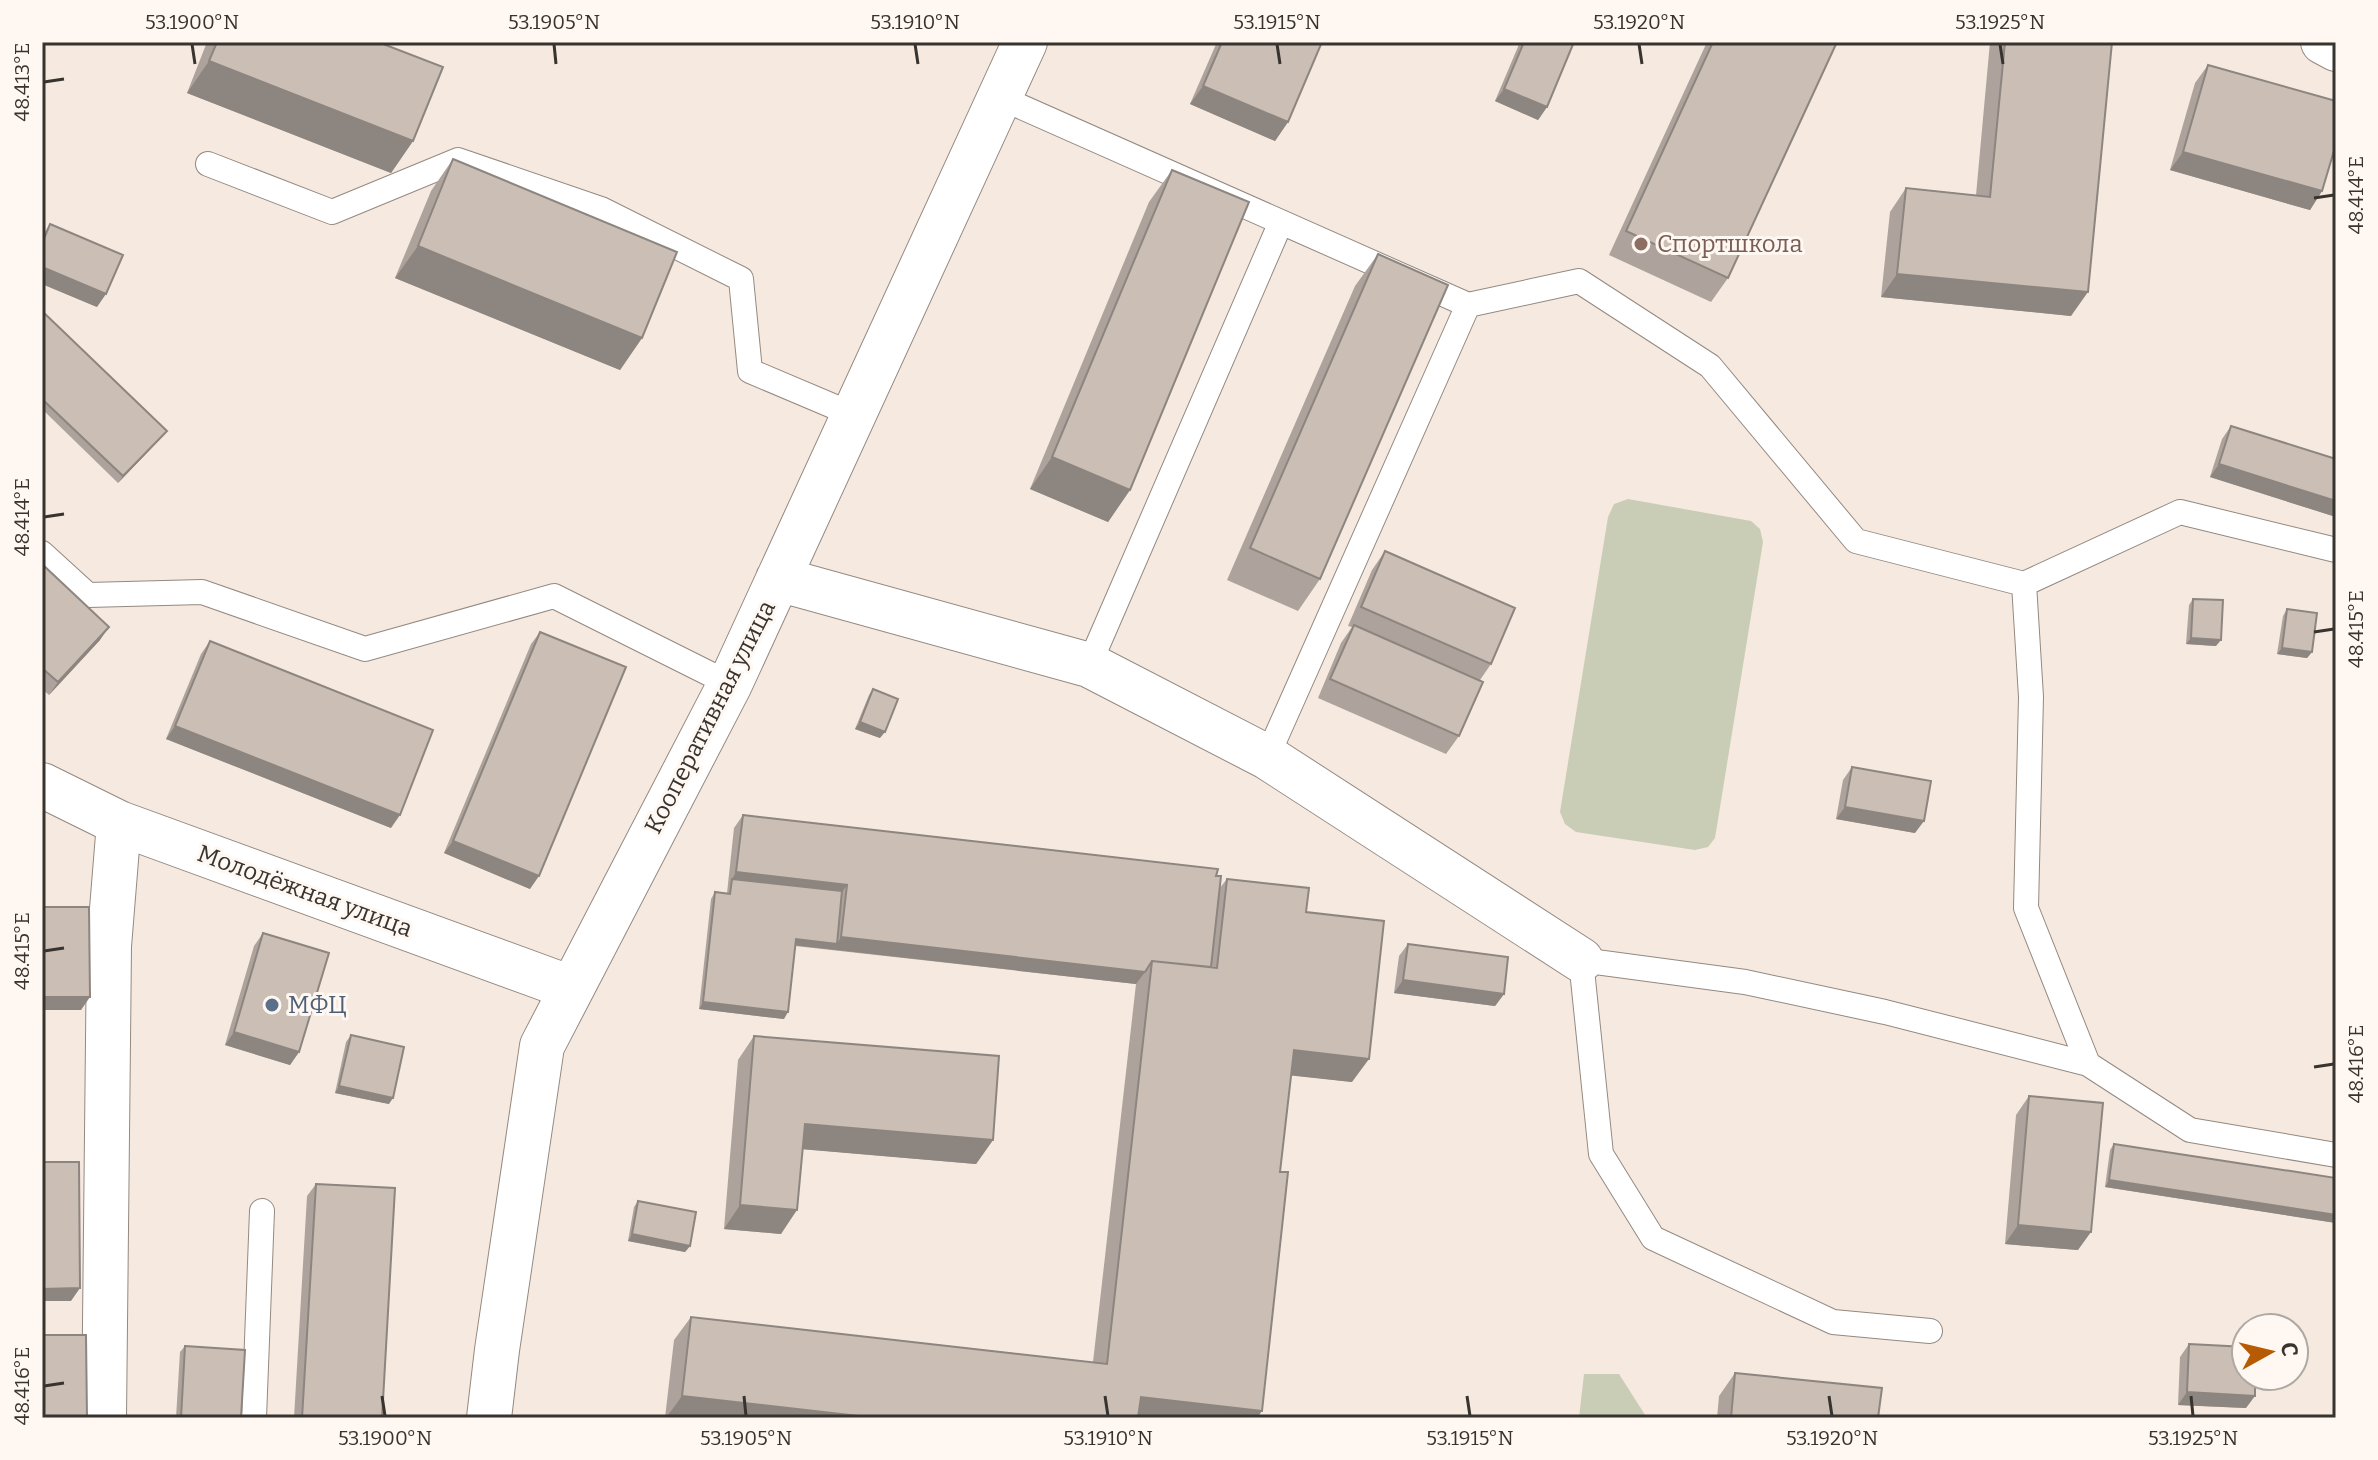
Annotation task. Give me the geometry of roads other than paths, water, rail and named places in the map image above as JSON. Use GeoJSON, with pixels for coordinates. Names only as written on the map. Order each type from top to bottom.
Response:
{"type":"FeatureCollection","features":[{"type":"Feature","properties":{"kind":"street","name":"Кооперативная улица"},"geometry":{"type":"LineString","coordinates":[[489,1418],[542,1046],[730,684],[1025,42]]}},
{"type":"Feature","properties":{"kind":"street"},"geometry":{"type":"LineString","coordinates":[[2323,42],[2336,49]]}},
{"type":"Feature","properties":{"kind":"street"},"geometry":{"type":"LineString","coordinates":[[778,579],[1089,665],[1267,757],[1581,960]]}},
{"type":"Feature","properties":{"kind":"street","name":"Молодёжная улица"},"geometry":{"type":"LineString","coordinates":[[42,785],[119,823],[571,988]]}},
{"type":"Feature","properties":{"kind":"street"},"geometry":{"type":"LineString","coordinates":[[104,1418],[109,946],[119,823]]}},
{"type":"Feature","properties":{"kind":"lane"},"geometry":{"type":"LineString","coordinates":[[999,97],[1468,305],[1579,281],[1710,366],[1856,541],[2024,584],[2180,512],[2336,550]]}},
{"type":"Feature","properties":{"kind":"lane"},"geometry":{"type":"LineString","coordinates":[[208,164],[332,212],[458,160],[601,209],[741,279],[750,371],[854,415]]}},
{"type":"Feature","properties":{"kind":"lane"},"geometry":{"type":"LineString","coordinates":[[1089,665],[1281,222]]}},
{"type":"Feature","properties":{"kind":"lane"},"geometry":{"type":"LineString","coordinates":[[1267,757],[1468,305]]}},
{"type":"Feature","properties":{"kind":"lane"},"geometry":{"type":"LineString","coordinates":[[42,553],[88,595],[202,592],[365,649],[554,596],[730,684]]}},
{"type":"Feature","properties":{"kind":"lane"},"geometry":{"type":"LineString","coordinates":[[2024,584],[2031,697],[2026,908],[2088,1064]]}},
{"type":"Feature","properties":{"kind":"lane"},"geometry":{"type":"LineString","coordinates":[[1930,1331],[1833,1322],[1653,1238],[1601,1154],[1581,960],[1745,982],[1885,1012],[2088,1064],[2190,1130],[2336,1155]]}},
{"type":"Feature","properties":{"kind":"lane"},"geometry":{"type":"LineString","coordinates":[[254,1418],[262,1211]]}},
{"type":"Feature","properties":{"kind":"place","name":"Спортшкола"},"geometry":{"type":"Point","coordinates":[1641,244]}},
{"type":"Feature","properties":{"kind":"place","name":"МФЦ"},"geometry":{"type":"Point","coordinates":[272,1005]}}]}
